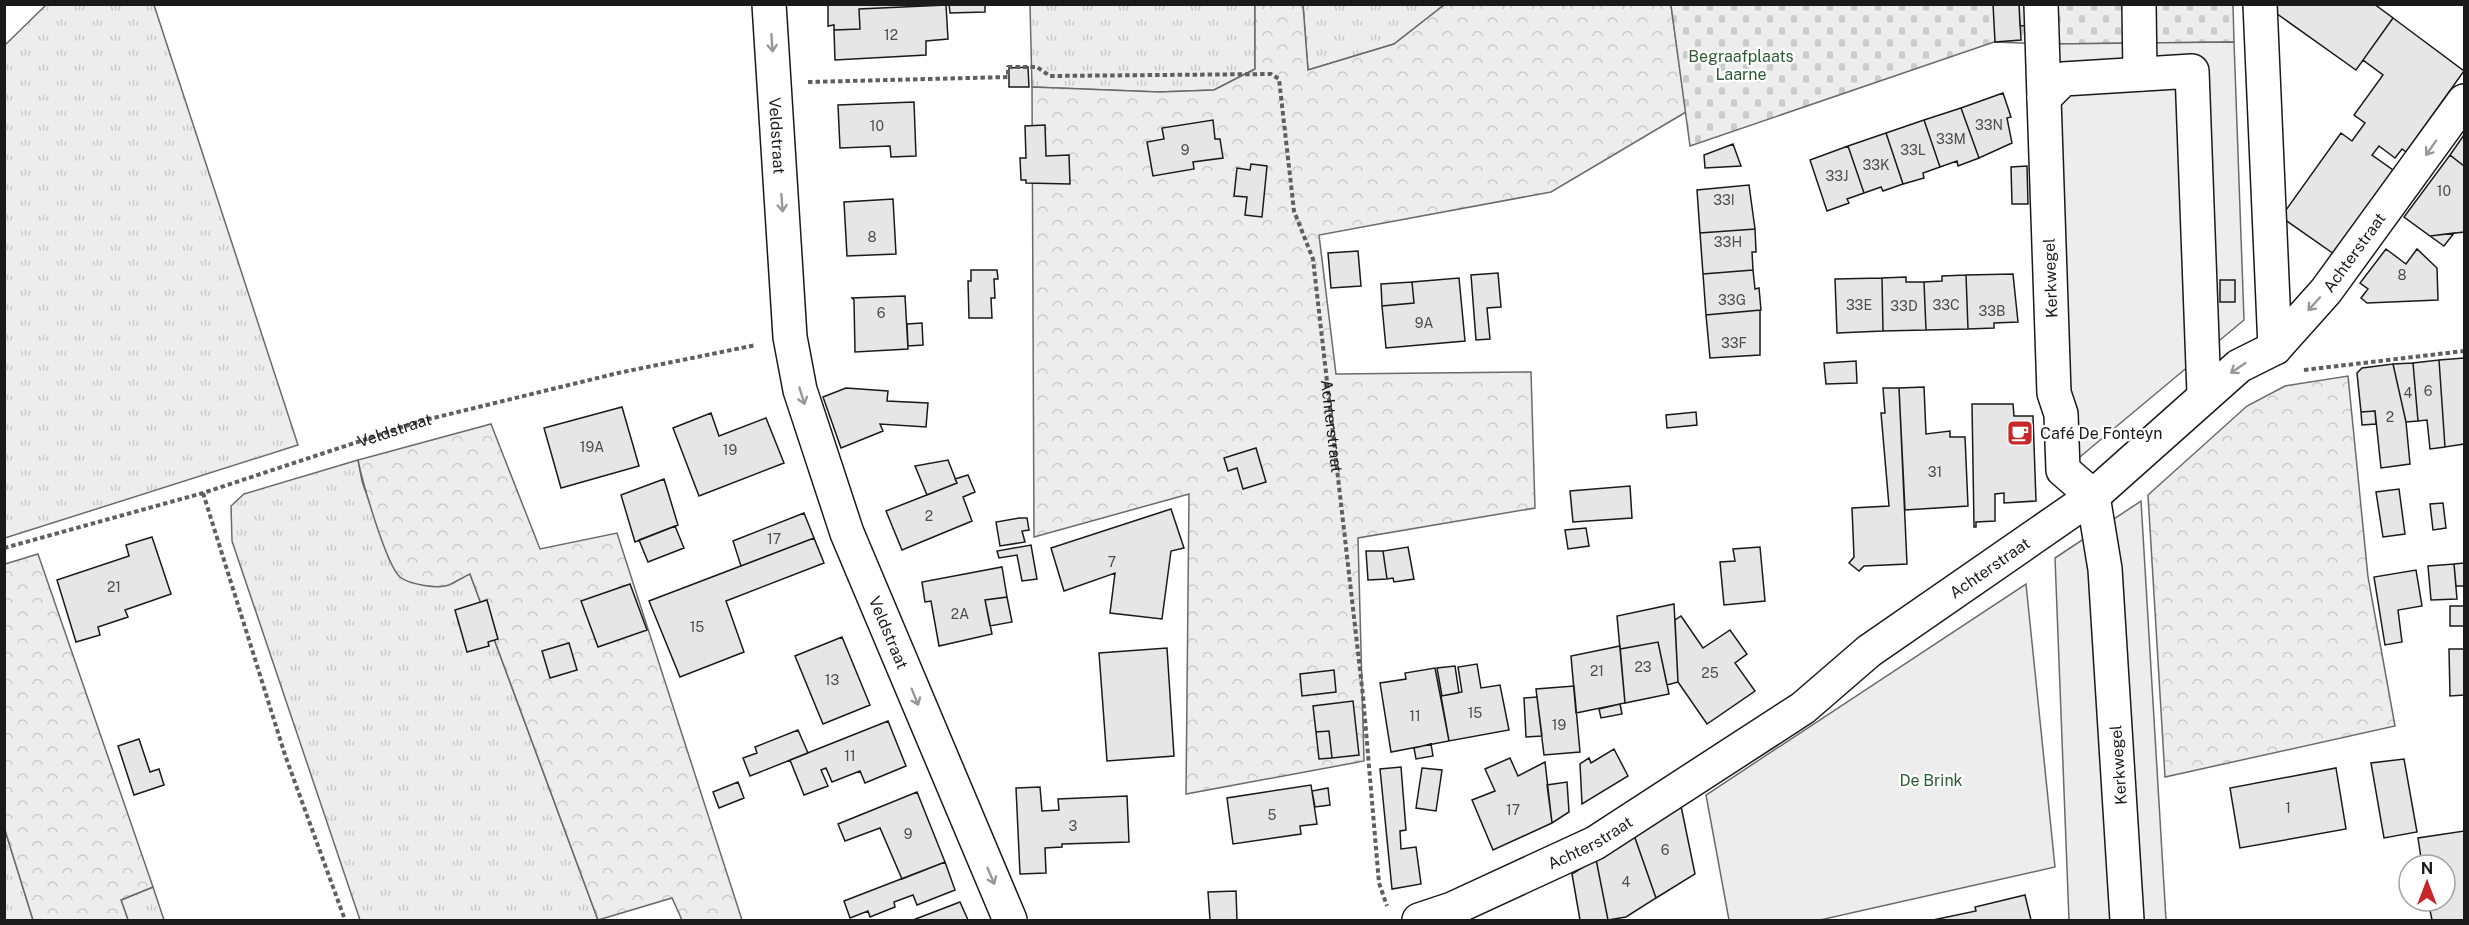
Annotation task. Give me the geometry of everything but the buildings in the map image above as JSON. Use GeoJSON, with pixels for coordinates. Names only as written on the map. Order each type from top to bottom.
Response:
{"type":"FeatureCollection","features":[{"type":"Feature","properties":{"kind":"street","name":"Veldstraat"},"geometry":{"type":"LineString","coordinates":[[769,4],[790,338],[800,390],[847,533],[1010,921]]}},
{"type":"Feature","properties":{"kind":"street","name":"Kerkwegel"},"geometry":{"type":"LineString","coordinates":[[2041,4],[2054,393],[2061,414],[2063,470],[2093,496],[2105,569],[2127,921]]}},
{"type":"Feature","properties":{"kind":"street"},"geometry":{"type":"LineString","coordinates":[[2139,4],[2140,74]]}},
{"type":"Feature","properties":{"kind":"street"},"geometry":{"type":"LineString","coordinates":[[2260,4],[2275,348]]}},
{"type":"Feature","properties":{"kind":"street"},"geometry":{"type":"LineString","coordinates":[[2044,98],[2063,80],[2192,71],[2204,394]]}},
{"type":"Feature","properties":{"kind":"street","name":"Achterstraat"},"geometry":{"type":"LineString","coordinates":[[1404,916],[1452,909],[1594,843],[1624,825],[1803,708],[1869,651],[2093,496],[2204,394],[2238,366],[2275,348],[2326,291],[2464,101]]}},
{"type":"Feature","properties":{"kind":"path","name":"Achterstraat"},"geometry":{"type":"LineString","coordinates":[[774,82],[1008,77],[1008,68],[1037,67],[1050,76],[1271,74],[1279,79],[1294,211],[1313,259],[1363,696],[1379,883],[1404,916]]}},
{"type":"Feature","properties":{"kind":"path","name":"Veldstraat"},"geometry":{"type":"LineString","coordinates":[[4,548],[203,493],[421,421],[618,373],[790,338]]}},
{"type":"Feature","properties":{"kind":"path"},"geometry":{"type":"LineString","coordinates":[[2275,348],[2303,370],[2464,351]]}},
{"type":"Feature","properties":{"kind":"path"},"geometry":{"type":"LineString","coordinates":[[203,493],[285,755],[345,921]]}},
{"type":"Feature","properties":{"kind":"green space"},"geometry":{"type":"Polygon","coordinates":[[[46,5],[154,5],[298,445],[5,538],[5,45],[46,5]]]}},
{"type":"Feature","properties":{"kind":"green space"},"geometry":{"type":"Polygon","coordinates":[[[1030,5],[1255,5],[1255,69],[1214,90],[1159,92],[1032,87],[1030,5]]]}},
{"type":"Feature","properties":{"kind":"green space"},"geometry":{"type":"Polygon","coordinates":[[[1255,5],[1303,5],[1308,70],[1394,44],[1444,5],[1671,5],[1686,112],[1551,192],[1319,235],[1336,374],[1531,372],[1535,508],[1358,538],[1364,761],[1186,794],[1189,494],[1034,537],[1032,87],[1159,92],[1214,90],[1255,69],[1255,5]]]}},
{"type":"Feature","properties":{"kind":"green space"},"geometry":{"type":"Polygon","coordinates":[[[1303,5],[1444,5],[1394,44],[1308,70],[1303,5]]]}},
{"type":"Feature","properties":{"kind":"green space","name":"Begraafplaats Laarne"},"geometry":{"type":"Polygon","coordinates":[[[1671,5],[2233,5],[2234,42],[2050,44],[1994,42],[1690,146],[1671,5]]]}},
{"type":"Feature","properties":{"kind":"green space"},"geometry":{"type":"Polygon","coordinates":[[[2348,376],[2368,577],[2395,726],[2165,777],[2148,495],[2247,406],[2285,386],[2348,376]]]}},
{"type":"Feature","properties":{"kind":"green space"},"geometry":{"type":"Polygon","coordinates":[[[491,424],[540,549],[617,533],[742,920],[682,920],[672,898],[598,920],[470,574],[449,585],[431,586],[405,580],[394,569],[375,522],[358,460],[491,424]]]}},
{"type":"Feature","properties":{"kind":"green space"},"geometry":{"type":"Polygon","coordinates":[[[358,460],[362,481],[390,561],[470,574],[598,920],[360,920],[232,541],[231,506],[244,494],[358,460]]]}},
{"type":"Feature","properties":{"kind":"green space"},"geometry":{"type":"Polygon","coordinates":[[[38,554],[153,887],[121,900],[128,920],[33,920],[5,830],[5,564],[38,554]]]}},
{"type":"Feature","properties":{"kind":"green space"},"geometry":{"type":"Polygon","coordinates":[[[5,830],[33,920],[5,920],[5,830]]]}},
{"type":"Feature","properties":{"kind":"green space"},"geometry":{"type":"Polygon","coordinates":[[[153,887],[164,920],[128,920],[121,900],[153,887]]]}},
{"type":"Feature","properties":{"kind":"shaded area"},"geometry":{"type":"Polygon","coordinates":[[[2234,42],[2244,320],[2075,461],[2050,44],[2234,42]]]}},
{"type":"Feature","properties":{"kind":"shaded area"},"geometry":{"type":"Polygon","coordinates":[[[2141,501],[2166,920],[2069,920],[2055,558],[2141,501]]]}},
{"type":"Feature","properties":{"kind":"shaded area","name":"De Brink"},"geometry":{"type":"Polygon","coordinates":[[[2026,584],[2055,867],[1820,920],[1729,920],[1706,795],[2026,584]]]}},
{"type":"Feature","properties":{"kind":"place","name":"Café De Fonteyn"},"geometry":{"type":"Point","coordinates":[2020,433]}}]}
